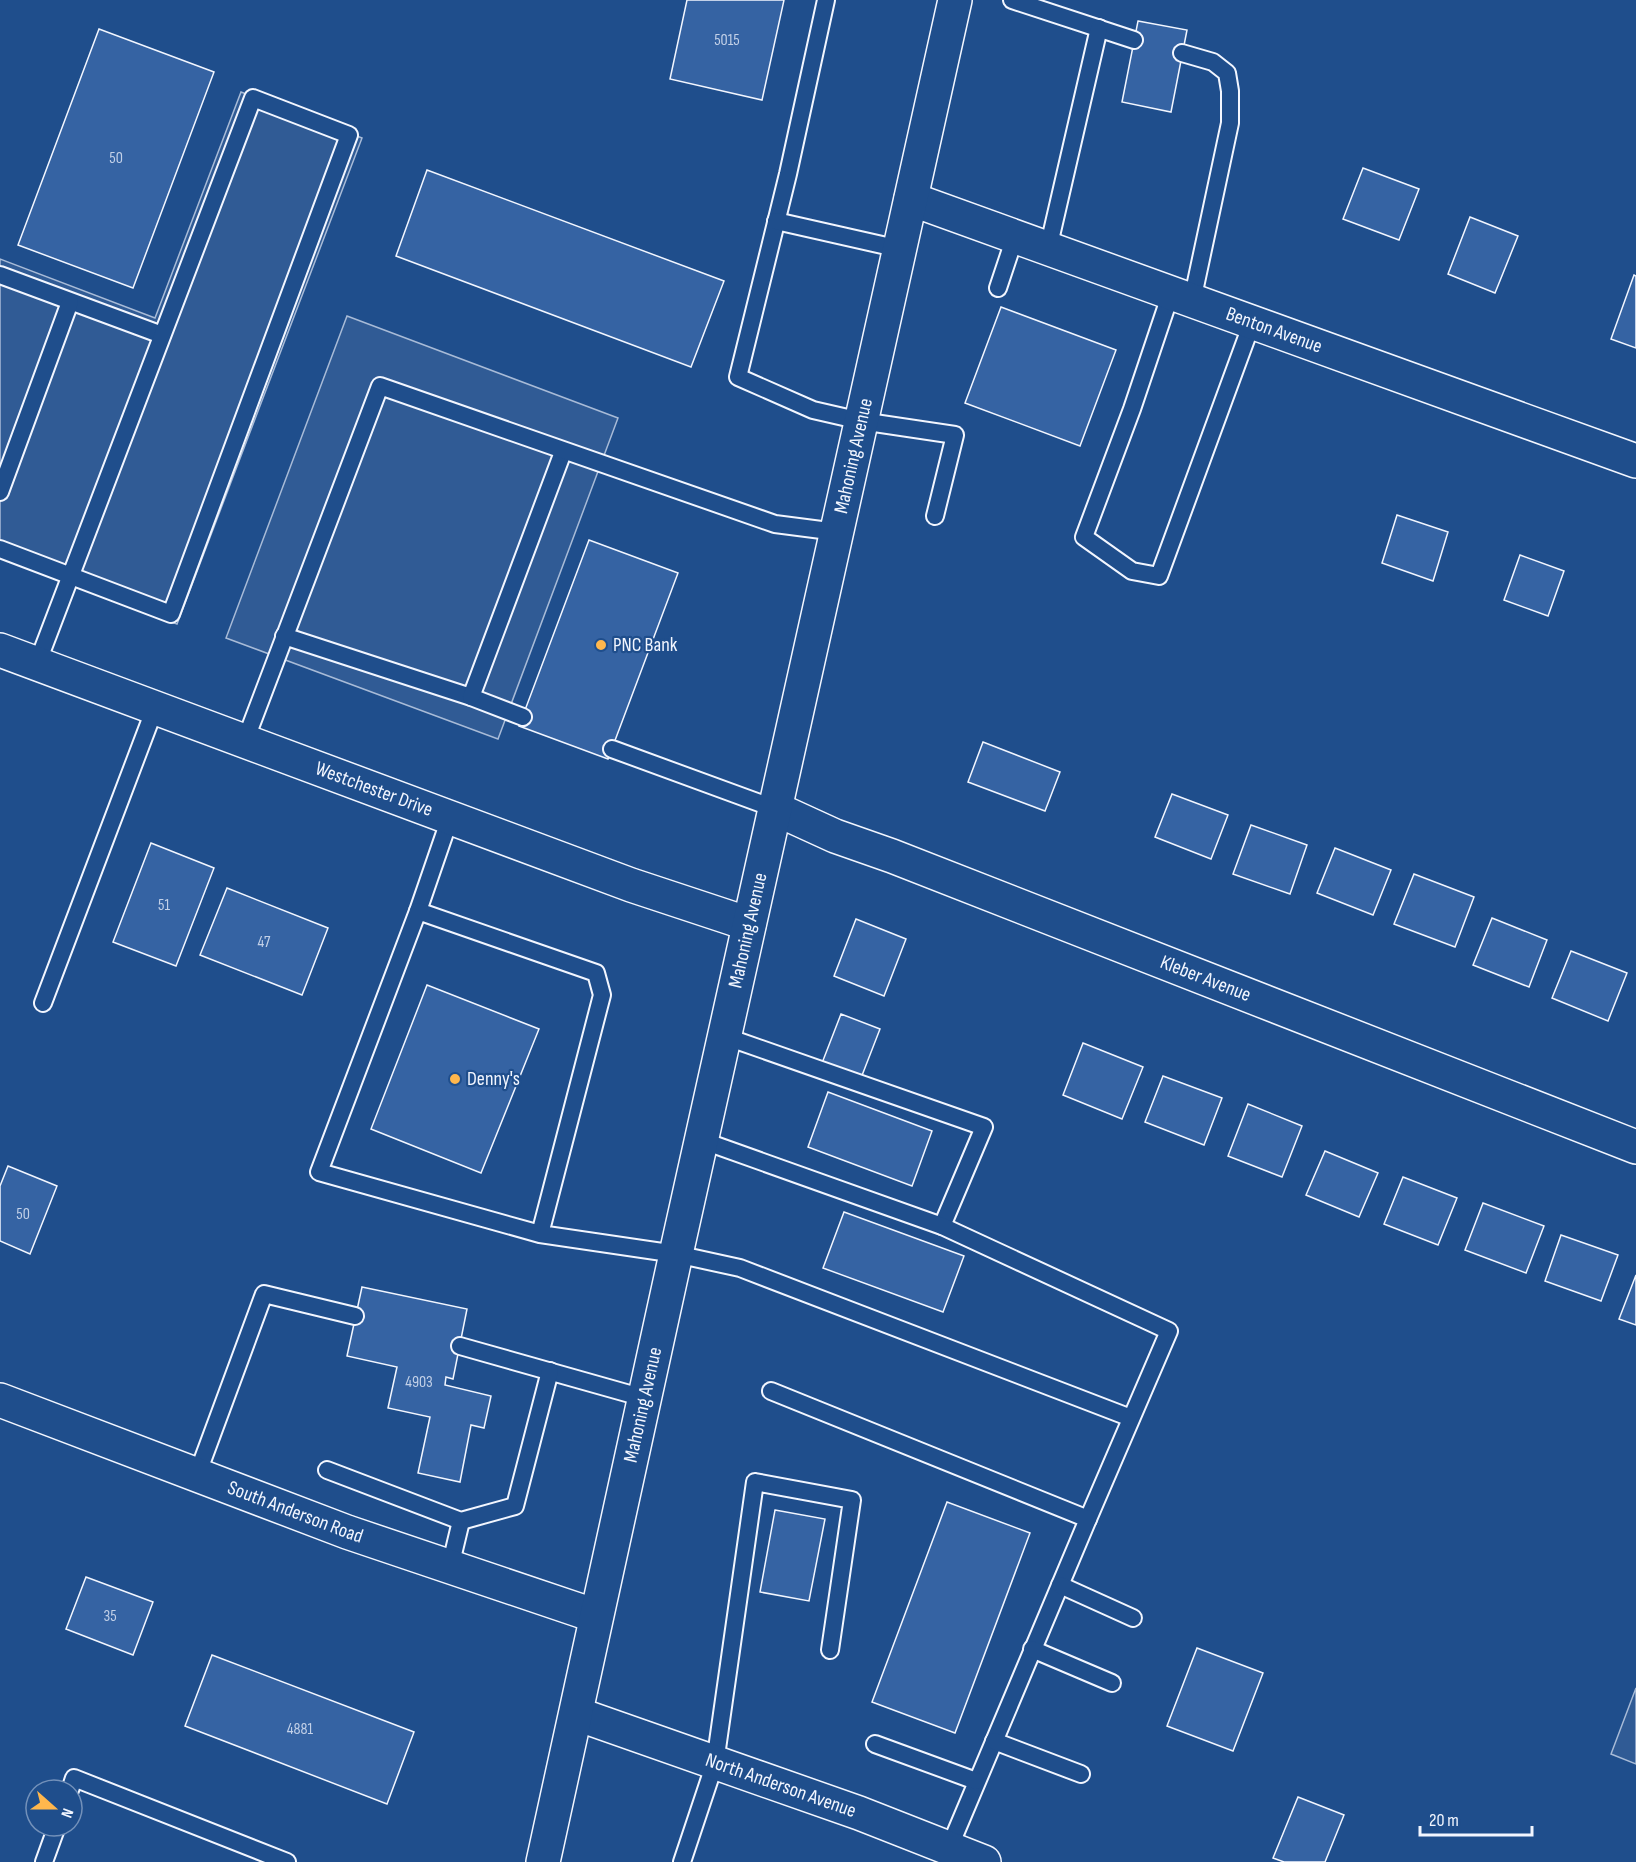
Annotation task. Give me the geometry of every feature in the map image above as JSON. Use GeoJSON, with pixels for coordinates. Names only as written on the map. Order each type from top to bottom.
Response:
{"type":"FeatureCollection","features":[{"type":"Feature","properties":{"kind":"street","name":"Mahoning Avenue"},"geometry":{"type":"LineString","coordinates":[[543,1862],[577,1714],[596,1616],[675,1254],[955,0]]}},
{"type":"Feature","properties":{"kind":"street","name":"Benton Avenue"},"geometry":{"type":"LineString","coordinates":[[911,199],[1636,461]]}},
{"type":"Feature","properties":{"kind":"street","name":"Westchester Drive"},"geometry":{"type":"LineString","coordinates":[[0,650],[631,885],[749,924]]}},
{"type":"Feature","properties":{"kind":"street","name":"Kleber Avenue"},"geometry":{"type":"LineString","coordinates":[[776,809],[836,836],[1636,1147]]}},
{"type":"Feature","properties":{"kind":"street","name":"South Anderson Road"},"geometry":{"type":"LineString","coordinates":[[0,1400],[347,1532],[596,1616]]}},
{"type":"Feature","properties":{"kind":"street","name":"North Anderson Avenue"},"geometry":{"type":"LineString","coordinates":[[577,1714],[859,1813],[946,1855],[984,1862]]}},
{"type":"Feature","properties":{"kind":"lane"},"geometry":{"type":"LineString","coordinates":[[826,0],[738,377],[813,410],[861,421],[955,435],[935,516]]}},
{"type":"Feature","properties":{"kind":"lane"},"geometry":{"type":"LineString","coordinates":[[1012,0],[1134,40]]}},
{"type":"Feature","properties":{"kind":"lane"},"geometry":{"type":"LineString","coordinates":[[1048,249],[1099,28]]}},
{"type":"Feature","properties":{"kind":"lane"},"geometry":{"type":"LineString","coordinates":[[1182,53],[1214,62],[1227,73],[1230,91],[1230,123],[1181,297],[1132,409],[1084,537],[1132,571],[1159,576],[1252,323]]}},
{"type":"Feature","properties":{"kind":"lane"},"geometry":{"type":"LineString","coordinates":[[0,549],[70,576],[171,614],[349,135],[253,98],[70,576],[36,664]]}},
{"type":"Feature","properties":{"kind":"lane"},"geometry":{"type":"LineString","coordinates":[[776,221],[900,249]]}},
{"type":"Feature","properties":{"kind":"lane"},"geometry":{"type":"LineString","coordinates":[[998,288],[1015,237]]}},
{"type":"Feature","properties":{"kind":"lane"},"geometry":{"type":"LineString","coordinates":[[0,275],[162,335]]}},
{"type":"Feature","properties":{"kind":"lane"},"geometry":{"type":"LineString","coordinates":[[0,492],[70,302]]}},
{"type":"Feature","properties":{"kind":"lane"},"geometry":{"type":"LineString","coordinates":[[245,741],[381,386],[563,452],[775,524],[837,532]]}},
{"type":"Feature","properties":{"kind":"lane"},"geometry":{"type":"LineString","coordinates":[[471,698],[563,452]]}},
{"type":"Feature","properties":{"kind":"lane"},"geometry":{"type":"LineString","coordinates":[[284,636],[523,717]]}},
{"type":"Feature","properties":{"kind":"lane"},"geometry":{"type":"LineString","coordinates":[[42,1004],[155,708]]}},
{"type":"Feature","properties":{"kind":"lane"},"geometry":{"type":"LineString","coordinates":[[612,749],[776,809]]}},
{"type":"Feature","properties":{"kind":"lane"},"geometry":{"type":"LineString","coordinates":[[450,818],[418,911],[319,1172],[540,1234],[675,1254],[740,1268],[1131,1418]]}},
{"type":"Feature","properties":{"kind":"lane"},"geometry":{"type":"LineString","coordinates":[[418,911],[596,973],[602,995],[540,1234]]}},
{"type":"Feature","properties":{"kind":"lane"},"geometry":{"type":"LineString","coordinates":[[724,1036],[984,1127],[942,1226]]}},
{"type":"Feature","properties":{"kind":"lane"},"geometry":{"type":"LineString","coordinates":[[701,1140],[942,1226],[1169,1331],[946,1855]]}},
{"type":"Feature","properties":{"kind":"lane"},"geometry":{"type":"LineString","coordinates":[[197,1475],[264,1294],[355,1316]]}},
{"type":"Feature","properties":{"kind":"lane"},"geometry":{"type":"LineString","coordinates":[[460,1346],[644,1398]]}},
{"type":"Feature","properties":{"kind":"lane"},"geometry":{"type":"LineString","coordinates":[[327,1470],[461,1521],[515,1506],[550,1371]]}},
{"type":"Feature","properties":{"kind":"lane"},"geometry":{"type":"LineString","coordinates":[[771,1391],[1088,1519]]}},
{"type":"Feature","properties":{"kind":"lane"},"geometry":{"type":"LineString","coordinates":[[682,1862],[715,1763],[755,1482],[852,1500],[830,1650]]}},
{"type":"Feature","properties":{"kind":"lane"},"geometry":{"type":"LineString","coordinates":[[450,1567],[461,1521]]}},
{"type":"Feature","properties":{"kind":"lane"},"geometry":{"type":"LineString","coordinates":[[1060,1585],[1133,1618]]}},
{"type":"Feature","properties":{"kind":"lane"},"geometry":{"type":"LineString","coordinates":[[1032,1649],[1112,1683]]}},
{"type":"Feature","properties":{"kind":"lane"},"geometry":{"type":"LineString","coordinates":[[994,1741],[1081,1774]]}},
{"type":"Feature","properties":{"kind":"lane"},"geometry":{"type":"LineString","coordinates":[[875,1744],[976,1781]]}},
{"type":"Feature","properties":{"kind":"lane"},"geometry":{"type":"LineString","coordinates":[[84,1782],[287,1862]]}},
{"type":"Feature","properties":{"kind":"lane"},"geometry":{"type":"LineString","coordinates":[[44,1862],[53,1838]]}},
{"type":"Feature","properties":{"kind":"shaded area"},"geometry":{"type":"Polygon","coordinates":[[[241,92],[362,138],[177,624],[0,557],[0,259],[155,318],[241,92]]]}},
{"type":"Feature","properties":{"kind":"shaded area"},"geometry":{"type":"Polygon","coordinates":[[[347,316],[618,418],[498,739],[226,638],[347,316]]]}},
{"type":"Feature","properties":{"kind":"shaded area"},"geometry":{"type":"Polygon","coordinates":[[[1636,1688],[1636,1764],[1611,1754],[1636,1688]]]}},
{"type":"Feature","properties":{"kind":"building"},"geometry":{"type":"Polygon","coordinates":[[[687,0],[784,0],[762,100],[670,79],[687,0]]]}},
{"type":"Feature","properties":{"kind":"building"},"geometry":{"type":"Polygon","coordinates":[[[1138,21],[1187,30],[1171,112],[1122,102],[1138,21]]]}},
{"type":"Feature","properties":{"kind":"building"},"geometry":{"type":"Polygon","coordinates":[[[99,29],[214,72],[133,288],[18,245],[99,29]]]}},
{"type":"Feature","properties":{"kind":"building"},"geometry":{"type":"Polygon","coordinates":[[[1363,168],[1419,189],[1399,240],[1343,219],[1363,168]]]}},
{"type":"Feature","properties":{"kind":"building"},"geometry":{"type":"Polygon","coordinates":[[[427,170],[724,281],[691,367],[396,256],[427,170]]]}},
{"type":"Feature","properties":{"kind":"building"},"geometry":{"type":"Polygon","coordinates":[[[1470,217],[1518,236],[1495,293],[1448,274],[1470,217]]]}},
{"type":"Feature","properties":{"kind":"building"},"geometry":{"type":"Polygon","coordinates":[[[1634,275],[1636,276],[1636,348],[1611,339],[1634,275]]]}},
{"type":"Feature","properties":{"kind":"building"},"geometry":{"type":"Polygon","coordinates":[[[1001,307],[1116,350],[1080,446],[965,403],[1001,307]]]}},
{"type":"Feature","properties":{"kind":"building"},"geometry":{"type":"Polygon","coordinates":[[[1397,515],[1448,532],[1433,581],[1382,563],[1397,515]]]}},
{"type":"Feature","properties":{"kind":"building","name":"PNC Bank"},"geometry":{"type":"Polygon","coordinates":[[[589,540],[678,573],[608,759],[519,726],[589,540]]]}},
{"type":"Feature","properties":{"kind":"building"},"geometry":{"type":"Polygon","coordinates":[[[1520,555],[1564,571],[1548,616],[1504,600],[1520,555]]]}},
{"type":"Feature","properties":{"kind":"building"},"geometry":{"type":"Polygon","coordinates":[[[983,742],[1060,772],[1045,811],[968,782],[983,742]]]}},
{"type":"Feature","properties":{"kind":"building"},"geometry":{"type":"Polygon","coordinates":[[[1172,794],[1228,815],[1211,859],[1155,837],[1172,794]]]}},
{"type":"Feature","properties":{"kind":"building"},"geometry":{"type":"Polygon","coordinates":[[[1251,825],[1307,845],[1290,894],[1233,874],[1251,825]]]}},
{"type":"Feature","properties":{"kind":"building"},"geometry":{"type":"Polygon","coordinates":[[[151,843],[214,868],[176,966],[113,942],[151,843]]]}},
{"type":"Feature","properties":{"kind":"building"},"geometry":{"type":"Polygon","coordinates":[[[1335,848],[1391,870],[1373,915],[1317,893],[1335,848]]]}},
{"type":"Feature","properties":{"kind":"building"},"geometry":{"type":"Polygon","coordinates":[[[1414,874],[1474,897],[1455,947],[1394,924],[1414,874]]]}},
{"type":"Feature","properties":{"kind":"building"},"geometry":{"type":"Polygon","coordinates":[[[227,888],[328,928],[302,995],[200,955],[227,888]]]}},
{"type":"Feature","properties":{"kind":"building"},"geometry":{"type":"Polygon","coordinates":[[[1492,918],[1547,940],[1529,987],[1473,965],[1492,918]]]}},
{"type":"Feature","properties":{"kind":"building"},"geometry":{"type":"Polygon","coordinates":[[[856,919],[906,939],[884,996],[834,976],[856,919]]]}},
{"type":"Feature","properties":{"kind":"building"},"geometry":{"type":"Polygon","coordinates":[[[1571,951],[1627,973],[1608,1021],[1552,998],[1571,951]]]}},
{"type":"Feature","properties":{"kind":"building","name":"Denny's"},"geometry":{"type":"Polygon","coordinates":[[[427,985],[539,1029],[481,1173],[371,1129],[427,985]]]}},
{"type":"Feature","properties":{"kind":"building"},"geometry":{"type":"Polygon","coordinates":[[[841,1014],[880,1029],[861,1078],[822,1063],[841,1014]]]}},
{"type":"Feature","properties":{"kind":"building"},"geometry":{"type":"Polygon","coordinates":[[[1083,1043],[1143,1067],[1122,1119],[1063,1095],[1083,1043]]]}},
{"type":"Feature","properties":{"kind":"building"},"geometry":{"type":"Polygon","coordinates":[[[1163,1076],[1222,1098],[1204,1145],[1145,1122],[1163,1076]]]}},
{"type":"Feature","properties":{"kind":"building"},"geometry":{"type":"Polygon","coordinates":[[[828,1092],[932,1131],[912,1186],[808,1147],[828,1092]]]}},
{"type":"Feature","properties":{"kind":"building"},"geometry":{"type":"Polygon","coordinates":[[[1248,1104],[1302,1126],[1282,1177],[1228,1156],[1248,1104]]]}},
{"type":"Feature","properties":{"kind":"building"},"geometry":{"type":"Polygon","coordinates":[[[1325,1151],[1378,1173],[1359,1217],[1306,1195],[1325,1151]]]}},
{"type":"Feature","properties":{"kind":"building"},"geometry":{"type":"Polygon","coordinates":[[[8,1166],[57,1186],[30,1254],[0,1241],[0,1186],[8,1166]]]}},
{"type":"Feature","properties":{"kind":"building"},"geometry":{"type":"Polygon","coordinates":[[[1403,1177],[1457,1198],[1438,1245],[1384,1224],[1403,1177]]]}},
{"type":"Feature","properties":{"kind":"building"},"geometry":{"type":"Polygon","coordinates":[[[1483,1203],[1544,1226],[1526,1273],[1465,1250],[1483,1203]]]}},
{"type":"Feature","properties":{"kind":"building"},"geometry":{"type":"Polygon","coordinates":[[[844,1212],[964,1256],[943,1312],[823,1268],[844,1212]]]}},
{"type":"Feature","properties":{"kind":"building"},"geometry":{"type":"Polygon","coordinates":[[[1561,1235],[1618,1255],[1601,1301],[1545,1281],[1561,1235]]]}},
{"type":"Feature","properties":{"kind":"building"},"geometry":{"type":"Polygon","coordinates":[[[1636,1275],[1636,1325],[1619,1319],[1636,1275]]]}},
{"type":"Feature","properties":{"kind":"building"},"geometry":{"type":"Polygon","coordinates":[[[362,1287],[467,1309],[453,1379],[446,1377],[445,1385],[491,1396],[484,1428],[471,1425],[460,1482],[418,1473],[430,1417],[388,1408],[397,1367],[347,1356],[362,1287]]]}},
{"type":"Feature","properties":{"kind":"building"},"geometry":{"type":"Polygon","coordinates":[[[947,1502],[1030,1533],[955,1733],[872,1702],[947,1502]]]}},
{"type":"Feature","properties":{"kind":"building"},"geometry":{"type":"Polygon","coordinates":[[[775,1510],[825,1519],[809,1601],[760,1592],[775,1510]]]}},
{"type":"Feature","properties":{"kind":"building"},"geometry":{"type":"Polygon","coordinates":[[[86,1577],[153,1602],[133,1655],[66,1629],[86,1577]]]}},
{"type":"Feature","properties":{"kind":"building"},"geometry":{"type":"Polygon","coordinates":[[[1197,1648],[1263,1673],[1233,1751],[1167,1726],[1197,1648]]]}},
{"type":"Feature","properties":{"kind":"building"},"geometry":{"type":"Polygon","coordinates":[[[212,1655],[414,1732],[387,1804],[185,1726],[212,1655]]]}},
{"type":"Feature","properties":{"kind":"building"},"geometry":{"type":"Polygon","coordinates":[[[1298,1797],[1344,1815],[1325,1862],[1284,1862],[1273,1858],[1298,1797]]]}},
{"type":"Feature","properties":{"kind":"place","name":"PNC Bank"},"geometry":{"type":"Point","coordinates":[601,645]}},
{"type":"Feature","properties":{"kind":"place","name":"Denny's"},"geometry":{"type":"Point","coordinates":[455,1079]}}]}
